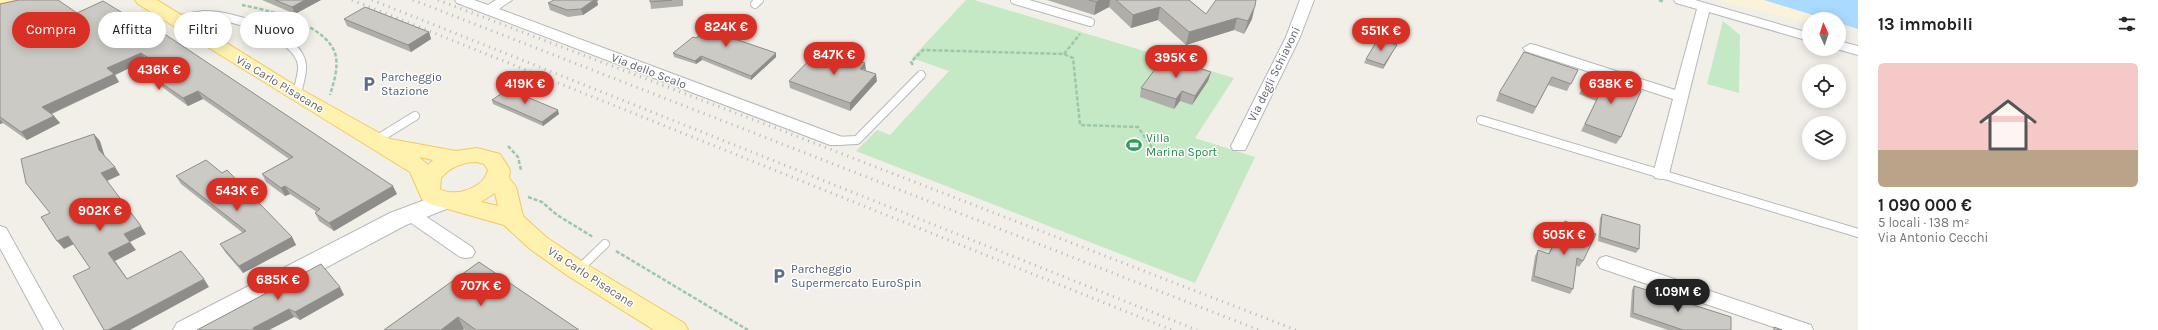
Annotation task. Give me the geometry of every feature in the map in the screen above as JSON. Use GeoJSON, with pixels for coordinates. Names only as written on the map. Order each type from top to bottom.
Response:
{"type":"FeatureCollection","features":[{"type":"Feature","properties":{"kind":"main road","name":"Via Carlo Pisacane"},"geometry":{"type":"LineString","coordinates":[[144,0],[174,18]]}},
{"type":"Feature","properties":{"kind":"main road"},"geometry":{"type":"LineString","coordinates":[[0,2],[13,1]]}},
{"type":"Feature","properties":{"kind":"main road"},"geometry":{"type":"LineString","coordinates":[[0,6],[13,1]]}},
{"type":"Feature","properties":{"kind":"main road","name":"Via Carlo Pisacane"},"geometry":{"type":"LineString","coordinates":[[222,48],[297,95],[376,140],[418,167],[438,195],[512,219],[538,243],[577,270],[675,330]]}},
{"type":"Feature","properties":{"kind":"main road","name":"Via Carlo Pisacane"},"geometry":{"type":"LineString","coordinates":[[376,140],[457,158]]}},
{"type":"Feature","properties":{"kind":"main road","name":"Via Carlo Pisacane"},"geometry":{"type":"LineString","coordinates":[[438,195],[433,172],[440,166],[457,158],[477,155],[492,159],[498,170],[496,180],[505,187],[512,219]]}},
{"type":"Feature","properties":{"kind":"main road"},"geometry":{"type":"LineString","coordinates":[[438,195],[464,199],[479,194],[496,180]]}},
{"type":"Feature","properties":{"kind":"street","name":"Via dello Scalo"},"geometry":{"type":"LineString","coordinates":[[462,0],[836,141]]}},
{"type":"Feature","properties":{"kind":"street"},"geometry":{"type":"LineString","coordinates":[[489,10],[505,0]]}},
{"type":"Feature","properties":{"kind":"street","name":"Via degli Schiavoni"},"geometry":{"type":"LineString","coordinates":[[1239,146],[1293,37],[1306,0]]}},
{"type":"Feature","properties":{"kind":"street"},"geometry":{"type":"LineString","coordinates":[[1681,0],[1802,35]]}},
{"type":"Feature","properties":{"kind":"street"},"geometry":{"type":"LineString","coordinates":[[1661,174],[1704,7]]}},
{"type":"Feature","properties":{"kind":"street"},"geometry":{"type":"LineString","coordinates":[[1846,47],[1858,51]]}},
{"type":"Feature","properties":{"kind":"street"},"geometry":{"type":"LineString","coordinates":[[1530,48],[1681,97]]}},
{"type":"Feature","properties":{"kind":"street"},"geometry":{"type":"LineString","coordinates":[[186,330],[410,214],[438,195]]}},
{"type":"Feature","properties":{"kind":"street"},"geometry":{"type":"LineString","coordinates":[[410,214],[466,252]]}},
{"type":"Feature","properties":{"kind":"street"},"geometry":{"type":"LineString","coordinates":[[0,232],[54,330]]}},
{"type":"Feature","properties":{"kind":"street"},"geometry":{"type":"LineString","coordinates":[[1606,264],[1804,330]]}},
{"type":"Feature","properties":{"kind":"lane"},"geometry":{"type":"LineString","coordinates":[[1020,1],[1090,22]]}},
{"type":"Feature","properties":{"kind":"lane"},"geometry":{"type":"LineString","coordinates":[[232,20],[268,30],[291,45],[302,64],[297,95]]}},
{"type":"Feature","properties":{"kind":"lane"},"geometry":{"type":"LineString","coordinates":[[836,141],[857,140],[921,74]]}},
{"type":"Feature","properties":{"kind":"lane"},"geometry":{"type":"LineString","coordinates":[[376,140],[415,116]]}},
{"type":"Feature","properties":{"kind":"lane"},"geometry":{"type":"LineString","coordinates":[[1481,120],[1858,233]]}},
{"type":"Feature","properties":{"kind":"lane"},"geometry":{"type":"LineString","coordinates":[[577,270],[605,244]]}},
{"type":"Feature","properties":{"kind":"path"},"geometry":{"type":"LineString","coordinates":[[1064,54],[1090,22]]}},
{"type":"Feature","properties":{"kind":"path"},"geometry":{"type":"LineString","coordinates":[[921,74],[911,62],[923,50],[1064,54],[1073,58],[1080,125],[1138,127],[1155,152],[1180,153]]}},
{"type":"Feature","properties":{"kind":"path"},"geometry":{"type":"LineString","coordinates":[[615,250],[748,330]]}},
{"type":"Feature","properties":{"kind":"green space"},"geometry":{"type":"Polygon","coordinates":[[[966,0],[974,0],[1234,78],[1195,138],[1255,157],[1195,283],[856,151],[877,130],[890,135],[949,71],[912,58],[966,0]]]}},
{"type":"Feature","properties":{"kind":"green space"},"geometry":{"type":"Polygon","coordinates":[[[1723,21],[1740,35],[1739,93],[1707,84],[1723,21]]]}},
{"type":"Feature","properties":{"kind":"sand"},"geometry":{"type":"Polygon","coordinates":[[[1717,0],[1764,0],[1803,12],[1802,21],[1717,0]]]}},
{"type":"Feature","properties":{"kind":"water"},"geometry":{"type":"Polygon","coordinates":[[[1764,0],[1858,0],[1858,29],[1846,25],[1846,12],[1803,12],[1764,0]]]}},
{"type":"Feature","properties":{"kind":"building"},"geometry":{"type":"Polygon","coordinates":[[[19,0],[58,0],[76,12],[12,12],[12,48],[90,48],[90,12],[79,12],[103,1],[121,12],[98,12],[98,48],[166,48],[166,35],[174,40],[174,48],[186,48],[393,186],[329,223],[315,213],[320,209],[285,186],[281,188],[262,174],[293,157],[198,91],[183,98],[157,80],[171,73],[141,53],[107,68],[114,74],[42,107],[54,116],[21,132],[0,117],[0,4],[19,0]]]}},
{"type":"Feature","properties":{"kind":"building"},"geometry":{"type":"Polygon","coordinates":[[[275,0],[305,0],[292,7],[275,0]]]}},
{"type":"Feature","properties":{"kind":"building"},"geometry":{"type":"Polygon","coordinates":[[[554,0],[594,0],[581,9],[567,10],[548,3],[554,0]]]}},
{"type":"Feature","properties":{"kind":"building"},"geometry":{"type":"Polygon","coordinates":[[[650,0],[672,0],[650,2],[650,0]]]}},
{"type":"Feature","properties":{"kind":"building"},"geometry":{"type":"Polygon","coordinates":[[[1089,0],[1100,0],[1096,2],[1089,0]]]}},
{"type":"Feature","properties":{"kind":"building"},"geometry":{"type":"Polygon","coordinates":[[[1116,0],[1189,0],[1206,14],[1216,0],[1256,0],[1255,6],[1248,21],[1237,18],[1189,32],[1160,7],[1133,15],[1116,0]]]}},
{"type":"Feature","properties":{"kind":"building"},"geometry":{"type":"Polygon","coordinates":[[[365,7],[429,32],[408,45],[344,19],[365,7]]]}},
{"type":"Feature","properties":{"kind":"building"},"geometry":{"type":"Polygon","coordinates":[[[726,15],[747,22],[729,37],[776,53],[751,76],[701,56],[695,61],[673,53],[693,37],[696,38],[726,15]]]}},
{"type":"Feature","properties":{"kind":"building"},"geometry":{"type":"Polygon","coordinates":[[[1378,39],[1397,45],[1384,65],[1366,59],[1378,39]]]}},
{"type":"Feature","properties":{"kind":"building"},"geometry":{"type":"Polygon","coordinates":[[[820,49],[865,63],[860,69],[876,74],[850,103],[789,81],[820,49]]]}},
{"type":"Feature","properties":{"kind":"building"},"geometry":{"type":"Polygon","coordinates":[[[1524,52],[1578,70],[1571,84],[1552,77],[1536,107],[1499,93],[1524,52]]]}},
{"type":"Feature","properties":{"kind":"building"},"geometry":{"type":"Polygon","coordinates":[[[1164,57],[1211,72],[1195,96],[1182,91],[1176,99],[1141,88],[1164,57]]]}},
{"type":"Feature","properties":{"kind":"building"},"geometry":{"type":"Polygon","coordinates":[[[1590,74],[1641,91],[1621,137],[1585,124],[1600,93],[1583,87],[1590,74]]]}},
{"type":"Feature","properties":{"kind":"building"},"geometry":{"type":"Polygon","coordinates":[[[508,89],[558,110],[542,122],[492,100],[508,89]]]}},
{"type":"Feature","properties":{"kind":"building"},"geometry":{"type":"Polygon","coordinates":[[[94,134],[99,150],[115,167],[101,173],[141,226],[124,234],[130,242],[108,253],[127,279],[181,251],[204,279],[108,330],[104,330],[73,276],[90,268],[68,236],[57,241],[41,217],[50,213],[26,183],[21,159],[94,134]]]}},
{"type":"Feature","properties":{"kind":"building"},"geometry":{"type":"Polygon","coordinates":[[[206,160],[222,173],[227,170],[292,237],[239,266],[220,244],[246,231],[176,176],[206,160]]]}},
{"type":"Feature","properties":{"kind":"building"},"geometry":{"type":"Polygon","coordinates":[[[1602,214],[1640,225],[1639,249],[1600,237],[1602,214]]]}},
{"type":"Feature","properties":{"kind":"building"},"geometry":{"type":"Polygon","coordinates":[[[1565,221],[1596,234],[1583,261],[1577,258],[1573,289],[1534,276],[1538,250],[1549,254],[1565,221]]]}},
{"type":"Feature","properties":{"kind":"building"},"geometry":{"type":"Polygon","coordinates":[[[479,262],[579,330],[476,330],[458,317],[441,330],[384,330],[479,262]]]}},
{"type":"Feature","properties":{"kind":"building"},"geometry":{"type":"Polygon","coordinates":[[[321,264],[340,287],[295,312],[289,309],[253,328],[254,330],[197,330],[321,264]]]}},
{"type":"Feature","properties":{"kind":"building"},"geometry":{"type":"Polygon","coordinates":[[[1634,286],[1731,317],[1731,330],[1683,330],[1633,313],[1634,286]]]}},
{"type":"Feature","properties":{"kind":"building"},"geometry":{"type":"Polygon","coordinates":[[[1774,327],[1782,330],[1774,330],[1774,327]]]}},
{"type":"Feature","properties":{"kind":"railway"},"geometry":{"type":"LineString","coordinates":[[352,0],[1172,330]]}},
{"type":"Feature","properties":{"kind":"railway"},"geometry":{"type":"LineString","coordinates":[[372,0],[1197,330]]}},
{"type":"Feature","properties":{"kind":"railway"},"geometry":{"type":"LineString","coordinates":[[413,0],[1259,330]]}},
{"type":"Feature","properties":{"kind":"railway"},"geometry":{"type":"LineString","coordinates":[[438,0],[778,129],[1296,330]]}},
{"type":"Feature","properties":{"kind":"place","name":"Parcheggio Stazione"},"geometry":{"type":"Point","coordinates":[369,84]}},
{"type":"Feature","properties":{"kind":"place","name":"Villa Marina Sport"},"geometry":{"type":"Point","coordinates":[1134,145]}},
{"type":"Feature","properties":{"kind":"place","name":"Parcheggio Supermercato EuroSpin"},"geometry":{"type":"Point","coordinates":[779,276]}}]}
